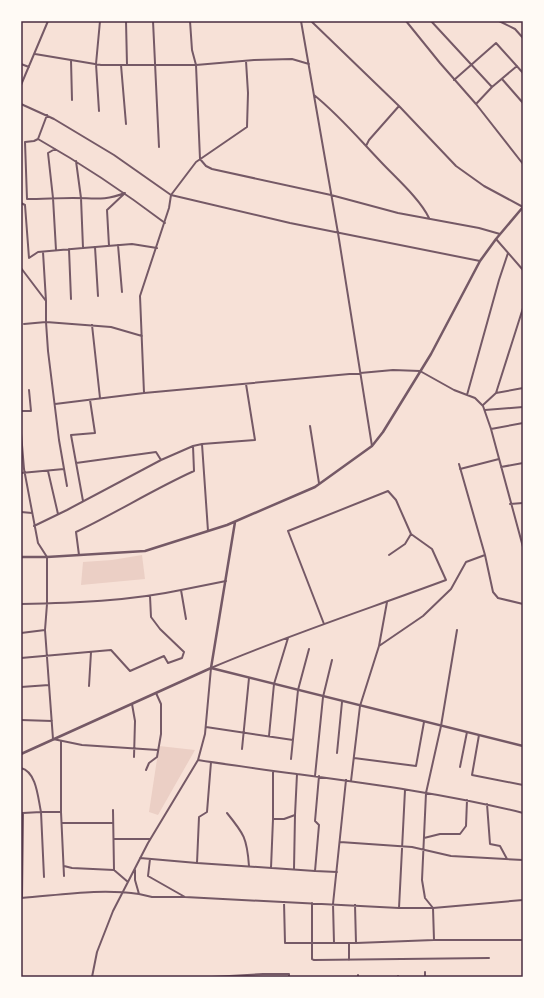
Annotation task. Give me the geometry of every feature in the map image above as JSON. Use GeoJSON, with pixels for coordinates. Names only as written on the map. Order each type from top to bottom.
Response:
{"type":"FeatureCollection","features":[{"type":"Feature","properties":{"kind":"street"},"geometry":{"type":"LineString","coordinates":[[21,86],[48,21]]}},
{"type":"Feature","properties":{"kind":"street"},"geometry":{"type":"LineString","coordinates":[[99,111],[96,64],[100,21]]}},
{"type":"Feature","properties":{"kind":"street"},"geometry":{"type":"LineString","coordinates":[[126,21],[127,65]]}},
{"type":"Feature","properties":{"kind":"street"},"geometry":{"type":"LineString","coordinates":[[152,21],[159,147]]}},
{"type":"Feature","properties":{"kind":"street"},"geometry":{"type":"LineString","coordinates":[[190,21],[192,50],[196,66],[200,159],[206,166],[212,169],[331,195],[398,213],[479,228],[500,234]]}},
{"type":"Feature","properties":{"kind":"street"},"geometry":{"type":"LineString","coordinates":[[301,21],[338,233],[372,446]]}},
{"type":"Feature","properties":{"kind":"street"},"geometry":{"type":"LineString","coordinates":[[21,558],[145,550],[236,521],[315,487],[372,446],[383,432],[431,354],[480,261],[523,207],[484,186],[456,166],[399,106],[311,21]]}},
{"type":"Feature","properties":{"kind":"street"},"geometry":{"type":"LineString","coordinates":[[406,21],[454,80],[476,104],[523,164]]}},
{"type":"Feature","properties":{"kind":"street"},"geometry":{"type":"LineString","coordinates":[[431,21],[492,87]]}},
{"type":"Feature","properties":{"kind":"street"},"geometry":{"type":"LineString","coordinates":[[499,21],[515,29],[523,38]]}},
{"type":"Feature","properties":{"kind":"street"},"geometry":{"type":"LineString","coordinates":[[454,80],[496,42],[523,73]]}},
{"type":"Feature","properties":{"kind":"street"},"geometry":{"type":"LineString","coordinates":[[35,54],[96,64],[121,65],[196,66],[246,61],[292,59],[309,64]]}},
{"type":"Feature","properties":{"kind":"street"},"geometry":{"type":"LineString","coordinates":[[71,60],[72,100]]}},
{"type":"Feature","properties":{"kind":"street"},"geometry":{"type":"LineString","coordinates":[[144,393],[140,296],[165,224],[171,195],[196,162],[247,127],[248,93],[246,61]]}},
{"type":"Feature","properties":{"kind":"street"},"geometry":{"type":"LineString","coordinates":[[21,64],[29,67]]}},
{"type":"Feature","properties":{"kind":"street"},"geometry":{"type":"LineString","coordinates":[[121,65],[126,124]]}},
{"type":"Feature","properties":{"kind":"street"},"geometry":{"type":"LineString","coordinates":[[476,104],[492,87],[517,66]]}},
{"type":"Feature","properties":{"kind":"street"},"geometry":{"type":"LineString","coordinates":[[502,79],[523,103]]}},
{"type":"Feature","properties":{"kind":"street"},"geometry":{"type":"LineString","coordinates":[[314,95],[332,109],[405,188],[425,211],[429,218]]}},
{"type":"Feature","properties":{"kind":"street"},"geometry":{"type":"LineString","coordinates":[[21,104],[47,115],[114,155],[171,195],[338,233],[480,261]]}},
{"type":"Feature","properties":{"kind":"street"},"geometry":{"type":"LineString","coordinates":[[366,146],[368,140],[399,106]]}},
{"type":"Feature","properties":{"kind":"street"},"geometry":{"type":"LineString","coordinates":[[47,115],[38,139],[25,142],[27,199],[81,198],[93,200],[104,199],[125,193]]}},
{"type":"Feature","properties":{"kind":"street"},"geometry":{"type":"LineString","coordinates":[[38,139],[76,161],[125,193],[165,224]]}},
{"type":"Feature","properties":{"kind":"street"},"geometry":{"type":"LineString","coordinates":[[21,146],[25,147]]}},
{"type":"Feature","properties":{"kind":"street"},"geometry":{"type":"LineString","coordinates":[[55,148],[48,153],[53,198],[56,250]]}},
{"type":"Feature","properties":{"kind":"street"},"geometry":{"type":"LineString","coordinates":[[76,161],[81,198],[83,248]]}},
{"type":"Feature","properties":{"kind":"street"},"geometry":{"type":"LineString","coordinates":[[109,246],[107,210],[125,193]]}},
{"type":"Feature","properties":{"kind":"street"},"geometry":{"type":"LineString","coordinates":[[21,203],[26,205],[29,258],[38,252],[118,245],[132,244],[156,248]]}},
{"type":"Feature","properties":{"kind":"street"},"geometry":{"type":"LineString","coordinates":[[496,240],[523,270]]}},
{"type":"Feature","properties":{"kind":"street"},"geometry":{"type":"LineString","coordinates":[[118,245],[122,292]]}},
{"type":"Feature","properties":{"kind":"street"},"geometry":{"type":"LineString","coordinates":[[95,247],[98,296]]}},
{"type":"Feature","properties":{"kind":"street"},"geometry":{"type":"LineString","coordinates":[[68,249],[71,299]]}},
{"type":"Feature","properties":{"kind":"street"},"geometry":{"type":"LineString","coordinates":[[42,252],[48,351],[67,486]]}},
{"type":"Feature","properties":{"kind":"street"},"geometry":{"type":"LineString","coordinates":[[468,395],[508,253]]}},
{"type":"Feature","properties":{"kind":"street"},"geometry":{"type":"LineString","coordinates":[[21,268],[46,301]]}},
{"type":"Feature","properties":{"kind":"street"},"geometry":{"type":"LineString","coordinates":[[483,406],[496,393],[523,308]]}},
{"type":"Feature","properties":{"kind":"street"},"geometry":{"type":"LineString","coordinates":[[24,324],[46,322],[92,325],[111,327],[142,336]]}},
{"type":"Feature","properties":{"kind":"street"},"geometry":{"type":"LineString","coordinates":[[92,325],[100,398]]}},
{"type":"Feature","properties":{"kind":"street"},"geometry":{"type":"LineString","coordinates":[[55,404],[144,393],[393,370],[420,371],[475,398],[483,406],[491,429],[510,504],[523,547]]}},
{"type":"Feature","properties":{"kind":"street"},"geometry":{"type":"LineString","coordinates":[[34,526],[161,460],[193,446],[255,440],[246,384]]}},
{"type":"Feature","properties":{"kind":"street"},"geometry":{"type":"LineString","coordinates":[[496,393],[523,388]]}},
{"type":"Feature","properties":{"kind":"street"},"geometry":{"type":"LineString","coordinates":[[21,411],[31,411],[29,390]]}},
{"type":"Feature","properties":{"kind":"street"},"geometry":{"type":"LineString","coordinates":[[82,502],[71,435],[95,433],[90,400]]}},
{"type":"Feature","properties":{"kind":"street"},"geometry":{"type":"LineString","coordinates":[[484,410],[523,407]]}},
{"type":"Feature","properties":{"kind":"street"},"geometry":{"type":"LineString","coordinates":[[491,429],[523,423]]}},
{"type":"Feature","properties":{"kind":"street"},"geometry":{"type":"LineString","coordinates":[[310,426],[319,483]]}},
{"type":"Feature","properties":{"kind":"street"},"geometry":{"type":"LineString","coordinates":[[21,433],[25,474],[34,526],[38,543],[47,557],[48,604],[45,630],[53,739]]}},
{"type":"Feature","properties":{"kind":"street"},"geometry":{"type":"LineString","coordinates":[[202,444],[208,531]]}},
{"type":"Feature","properties":{"kind":"street"},"geometry":{"type":"LineString","coordinates":[[79,555],[76,532],[168,483],[194,471],[193,446]]}},
{"type":"Feature","properties":{"kind":"street"},"geometry":{"type":"LineString","coordinates":[[76,463],[156,452],[161,460]]}},
{"type":"Feature","properties":{"kind":"street"},"geometry":{"type":"LineString","coordinates":[[460,469],[499,459]]}},
{"type":"Feature","properties":{"kind":"street"},"geometry":{"type":"LineString","coordinates":[[501,467],[523,463]]}},
{"type":"Feature","properties":{"kind":"street"},"geometry":{"type":"LineString","coordinates":[[458,464],[485,555],[493,592],[498,598],[523,604]]}},
{"type":"Feature","properties":{"kind":"street"},"geometry":{"type":"LineString","coordinates":[[21,473],[25,474],[64,469]]}},
{"type":"Feature","properties":{"kind":"street"},"geometry":{"type":"LineString","coordinates":[[48,471],[58,514]]}},
{"type":"Feature","properties":{"kind":"street"},"geometry":{"type":"LineString","coordinates":[[21,754],[211,668],[324,624],[446,580],[432,549],[411,534],[396,500],[388,491],[288,531],[324,624]]}},
{"type":"Feature","properties":{"kind":"street"},"geometry":{"type":"LineString","coordinates":[[510,504],[523,503]]}},
{"type":"Feature","properties":{"kind":"street"},"geometry":{"type":"LineString","coordinates":[[21,512],[32,513]]}},
{"type":"Feature","properties":{"kind":"street"},"geometry":{"type":"LineString","coordinates":[[92,977],[97,952],[113,911],[150,839],[198,760],[206,727],[211,668],[236,521]]}},
{"type":"Feature","properties":{"kind":"street"},"geometry":{"type":"LineString","coordinates":[[389,555],[405,544],[411,534]]}},
{"type":"Feature","properties":{"kind":"street"},"geometry":{"type":"LineString","coordinates":[[379,646],[423,616],[451,589],[466,562],[485,555]]}},
{"type":"Feature","properties":{"kind":"street"},"geometry":{"type":"LineString","coordinates":[[21,604],[48,604],[150,596],[226,582]]}},
{"type":"Feature","properties":{"kind":"street"},"geometry":{"type":"LineString","coordinates":[[181,590],[186,618]]}},
{"type":"Feature","properties":{"kind":"street"},"geometry":{"type":"LineString","coordinates":[[21,658],[111,650],[130,670],[164,656],[168,663],[182,658],[184,652],[160,629],[151,617],[150,596]]}},
{"type":"Feature","properties":{"kind":"street"},"geometry":{"type":"LineString","coordinates":[[351,781],[360,706],[379,646],[388,602]]}},
{"type":"Feature","properties":{"kind":"street"},"geometry":{"type":"LineString","coordinates":[[21,633],[45,630]]}},
{"type":"Feature","properties":{"kind":"street"},"geometry":{"type":"LineString","coordinates":[[434,940],[433,908],[425,898],[422,880],[426,793],[441,726],[457,630]]}},
{"type":"Feature","properties":{"kind":"street"},"geometry":{"type":"LineString","coordinates":[[269,736],[274,684],[288,638]]}},
{"type":"Feature","properties":{"kind":"street"},"geometry":{"type":"LineString","coordinates":[[291,759],[298,690],[309,649]]}},
{"type":"Feature","properties":{"kind":"street"},"geometry":{"type":"LineString","coordinates":[[89,686],[91,652]]}},
{"type":"Feature","properties":{"kind":"street"},"geometry":{"type":"LineString","coordinates":[[314,776],[323,697],[332,660]]}},
{"type":"Feature","properties":{"kind":"street"},"geometry":{"type":"LineString","coordinates":[[211,668],[342,702],[523,746]]}},
{"type":"Feature","properties":{"kind":"street"},"geometry":{"type":"LineString","coordinates":[[242,749],[249,678]]}},
{"type":"Feature","properties":{"kind":"street"},"geometry":{"type":"LineString","coordinates":[[21,687],[49,685]]}},
{"type":"Feature","properties":{"kind":"street"},"geometry":{"type":"LineString","coordinates":[[146,770],[149,763],[156,757],[161,734],[161,704],[156,693]]}},
{"type":"Feature","properties":{"kind":"street"},"geometry":{"type":"LineString","coordinates":[[337,753],[342,702]]}},
{"type":"Feature","properties":{"kind":"street"},"geometry":{"type":"LineString","coordinates":[[132,704],[135,721],[134,757]]}},
{"type":"Feature","properties":{"kind":"street"},"geometry":{"type":"LineString","coordinates":[[21,720],[52,721]]}},
{"type":"Feature","properties":{"kind":"street"},"geometry":{"type":"LineString","coordinates":[[354,758],[416,766],[424,722]]}},
{"type":"Feature","properties":{"kind":"street"},"geometry":{"type":"LineString","coordinates":[[206,727],[293,740]]}},
{"type":"Feature","properties":{"kind":"street"},"geometry":{"type":"LineString","coordinates":[[460,767],[467,732]]}},
{"type":"Feature","properties":{"kind":"street"},"geometry":{"type":"LineString","coordinates":[[479,735],[472,775],[523,785]]}},
{"type":"Feature","properties":{"kind":"street"},"geometry":{"type":"LineString","coordinates":[[53,739],[82,745],[158,750]]}},
{"type":"Feature","properties":{"kind":"street"},"geometry":{"type":"LineString","coordinates":[[61,741],[61,812],[64,876]]}},
{"type":"Feature","properties":{"kind":"street"},"geometry":{"type":"LineString","coordinates":[[198,760],[319,776],[426,793],[487,804],[523,813]]}},
{"type":"Feature","properties":{"kind":"street"},"geometry":{"type":"LineString","coordinates":[[196,863],[199,817],[208,812],[211,762]]}},
{"type":"Feature","properties":{"kind":"street"},"geometry":{"type":"LineString","coordinates":[[21,768],[26,769],[33,779],[41,812],[44,876]]}},
{"type":"Feature","properties":{"kind":"street"},"geometry":{"type":"LineString","coordinates":[[271,868],[273,771]]}},
{"type":"Feature","properties":{"kind":"street"},"geometry":{"type":"LineString","coordinates":[[294,869],[296,774]]}},
{"type":"Feature","properties":{"kind":"street"},"geometry":{"type":"LineString","coordinates":[[315,870],[319,825],[315,821],[319,776]]}},
{"type":"Feature","properties":{"kind":"street"},"geometry":{"type":"LineString","coordinates":[[334,943],[333,904],[346,780]]}},
{"type":"Feature","properties":{"kind":"street"},"geometry":{"type":"LineString","coordinates":[[398,908],[405,790]]}},
{"type":"Feature","properties":{"kind":"street"},"geometry":{"type":"LineString","coordinates":[[424,838],[440,834],[460,834],[466,826],[467,800]]}},
{"type":"Feature","properties":{"kind":"street"},"geometry":{"type":"LineString","coordinates":[[487,804],[490,844],[500,846],[507,859]]}},
{"type":"Feature","properties":{"kind":"street"},"geometry":{"type":"LineString","coordinates":[[114,810],[114,870]]}},
{"type":"Feature","properties":{"kind":"street"},"geometry":{"type":"LineString","coordinates":[[61,812],[22,813],[21,898],[89,892],[123,891],[152,897],[185,897],[398,908],[433,908],[523,900]]}},
{"type":"Feature","properties":{"kind":"street"},"geometry":{"type":"LineString","coordinates":[[227,813],[242,832],[248,847],[249,866]]}},
{"type":"Feature","properties":{"kind":"street"},"geometry":{"type":"LineString","coordinates":[[273,819],[284,819],[295,815]]}},
{"type":"Feature","properties":{"kind":"street"},"geometry":{"type":"LineString","coordinates":[[62,823],[114,823]]}},
{"type":"Feature","properties":{"kind":"street"},"geometry":{"type":"LineString","coordinates":[[114,839],[150,839]]}},
{"type":"Feature","properties":{"kind":"street"},"geometry":{"type":"LineString","coordinates":[[340,842],[424,849],[451,856],[523,860]]}},
{"type":"Feature","properties":{"kind":"street"},"geometry":{"type":"LineString","coordinates":[[140,858],[337,872]]}},
{"type":"Feature","properties":{"kind":"street"},"geometry":{"type":"LineString","coordinates":[[150,858],[148,876],[185,897]]}},
{"type":"Feature","properties":{"kind":"street"},"geometry":{"type":"LineString","coordinates":[[64,866],[72,868],[114,870],[128,882]]}},
{"type":"Feature","properties":{"kind":"street"},"geometry":{"type":"LineString","coordinates":[[135,869],[135,880],[139,894]]}},
{"type":"Feature","properties":{"kind":"street"},"geometry":{"type":"LineString","coordinates":[[284,902],[286,943],[523,940]]}},
{"type":"Feature","properties":{"kind":"street"},"geometry":{"type":"LineString","coordinates":[[312,903],[313,960],[489,958]]}},
{"type":"Feature","properties":{"kind":"street"},"geometry":{"type":"LineString","coordinates":[[355,905],[356,943]]}},
{"type":"Feature","properties":{"kind":"street"},"geometry":{"type":"LineString","coordinates":[[349,943],[349,960]]}},
{"type":"Feature","properties":{"kind":"street"},"geometry":{"type":"LineString","coordinates":[[425,972],[425,977]]}},
{"type":"Feature","properties":{"kind":"street"},"geometry":{"type":"LineString","coordinates":[[212,977],[289,974],[289,977]]}},
{"type":"Feature","properties":{"kind":"shaded area"},"geometry":{"type":"Polygon","coordinates":[[[142,555],[145,579],[81,585],[83,562],[112,560],[142,555]]]}},
{"type":"Feature","properties":{"kind":"shaded area"},"geometry":{"type":"Polygon","coordinates":[[[159,746],[195,750],[158,815],[149,812],[159,746]]]}}]}
